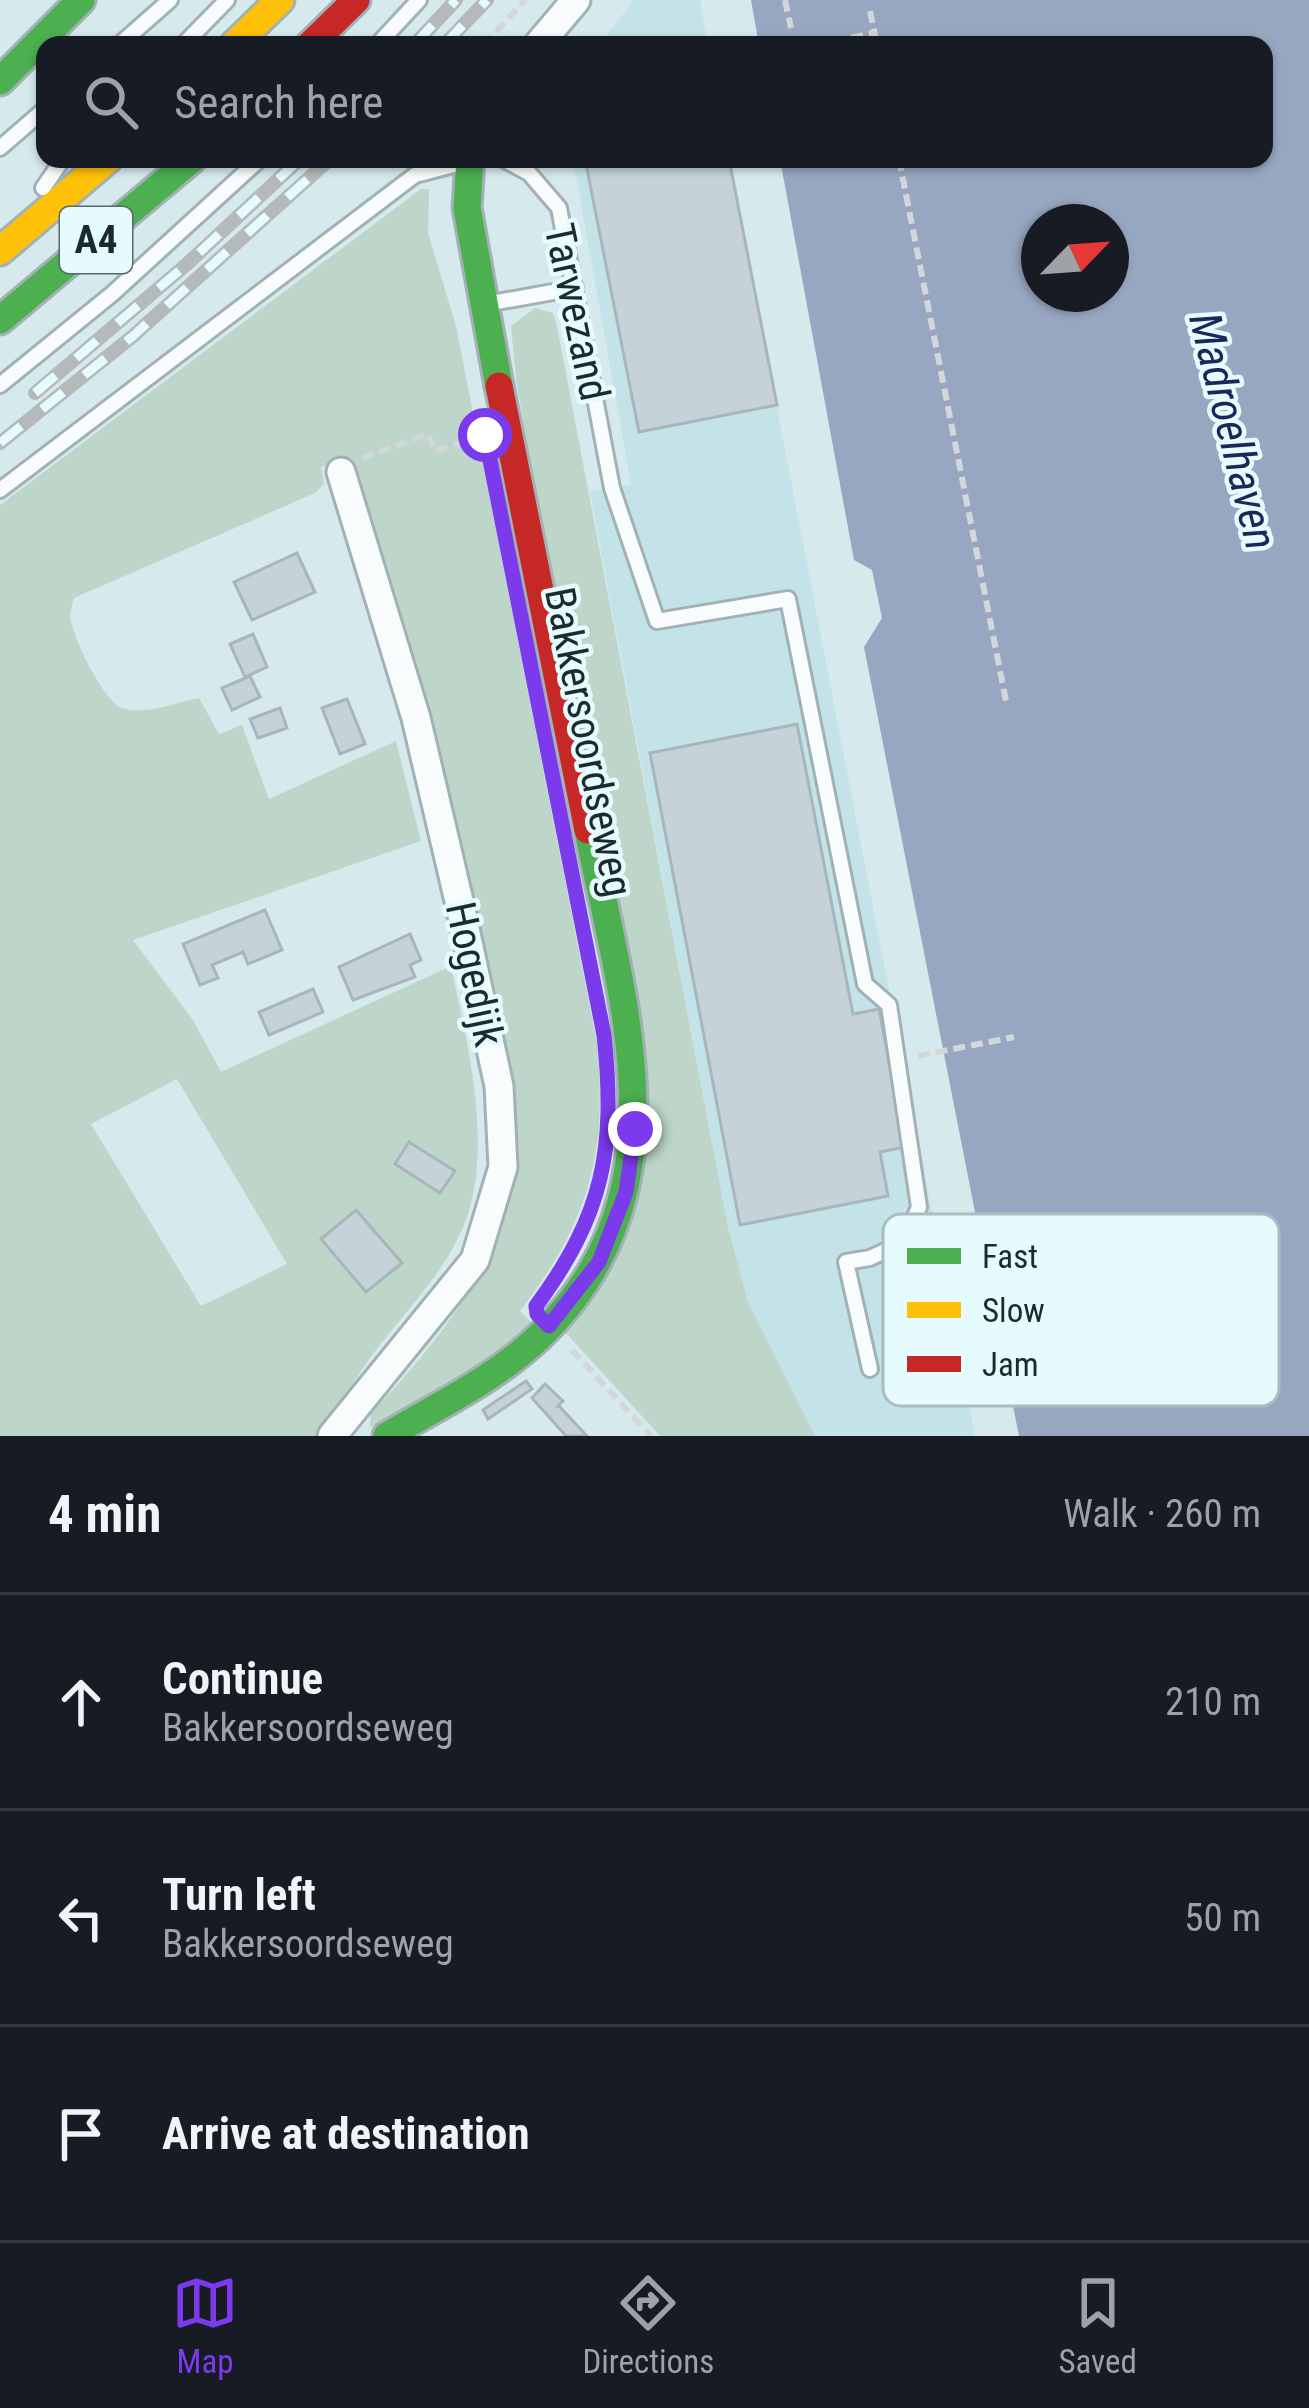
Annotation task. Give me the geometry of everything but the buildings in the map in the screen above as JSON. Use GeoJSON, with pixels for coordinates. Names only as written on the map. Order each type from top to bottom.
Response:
{"type":"FeatureCollection","features":[{"type":"Feature","properties":{"kind":"main road"},"geometry":{"type":"LineString","coordinates":[[45,36],[81,0]]}},
{"type":"Feature","properties":{"kind":"main road"},"geometry":{"type":"LineString","coordinates":[[243,36],[280,0]]}},
{"type":"Feature","properties":{"kind":"main road"},"geometry":{"type":"LineString","coordinates":[[319,36],[356,0]]}},
{"type":"Feature","properties":{"kind":"main road"},"geometry":{"type":"LineString","coordinates":[[0,81],[36,45]]}},
{"type":"Feature","properties":{"kind":"main road","name":"A4"},"geometry":{"type":"LineString","coordinates":[[2,249],[97,168]]}},
{"type":"Feature","properties":{"kind":"main road","name":"A4"},"geometry":{"type":"LineString","coordinates":[[0,320],[181,168]]}},
{"type":"Feature","properties":{"kind":"main road","name":"Bakkersoordseweg"},"geometry":{"type":"LineString","coordinates":[[387,1436],[511,1361],[549,1326],[599,1262],[626,1192],[635,1129],[631,1048],[483,304],[467,208],[470,168]]}},
{"type":"Feature","properties":{"kind":"street"},"geometry":{"type":"LineString","coordinates":[[546,36],[576,0]]}},
{"type":"Feature","properties":{"kind":"street","name":"Hogedijk"},"geometry":{"type":"LineString","coordinates":[[332,1436],[475,1260],[503,1168],[499,1086],[459,901],[416,718],[341,472]]}},
{"type":"Feature","properties":{"kind":"lane"},"geometry":{"type":"LineString","coordinates":[[129,36],[170,0]]}},
{"type":"Feature","properties":{"kind":"lane"},"geometry":{"type":"LineString","coordinates":[[192,36],[227,0]]}},
{"type":"Feature","properties":{"kind":"lane"},"geometry":{"type":"LineString","coordinates":[[385,36],[419,0]]}},
{"type":"Feature","properties":{"kind":"lane"},"geometry":{"type":"LineString","coordinates":[[0,148],[36,117]]}},
{"type":"Feature","properties":{"kind":"lane","name":"A4"},"geometry":{"type":"LineString","coordinates":[[2,249],[57,168]]}},
{"type":"Feature","properties":{"kind":"lane"},"geometry":{"type":"LineString","coordinates":[[0,385],[112,294],[250,168]]}},
{"type":"Feature","properties":{"kind":"lane"},"geometry":{"type":"LineString","coordinates":[[0,490],[415,176],[442,168]]}},
{"type":"Feature","properties":{"kind":"lane","name":"Tarwezand"},"geometry":{"type":"LineString","coordinates":[[521,168],[559,208],[612,488],[657,621],[788,599],[865,984],[889,1005],[919,1207],[916,1214]]}},
{"type":"Feature","properties":{"kind":"lane"},"geometry":{"type":"LineString","coordinates":[[483,304],[575,288]]}},
{"type":"Feature","properties":{"kind":"lane","name":"Tarwezand"},"geometry":{"type":"LineString","coordinates":[[870,1369],[846,1262],[883,1252]]}},
{"type":"Feature","properties":{"kind":"path"},"geometry":{"type":"LineString","coordinates":[[492,36],[525,0]]}},
{"type":"Feature","properties":{"kind":"path"},"geometry":{"type":"LineString","coordinates":[[785,0],[791,28]]}},
{"type":"Feature","properties":{"kind":"path"},"geometry":{"type":"LineString","coordinates":[[870,11],[875,36]]}},
{"type":"Feature","properties":{"kind":"path"},"geometry":{"type":"LineString","coordinates":[[860,36],[874,33]]}},
{"type":"Feature","properties":{"kind":"path"},"geometry":{"type":"LineString","coordinates":[[901,168],[1007,706]]}},
{"type":"Feature","properties":{"kind":"path"},"geometry":{"type":"LineString","coordinates":[[341,472],[340,466],[428,434],[435,451],[485,435]]}},
{"type":"Feature","properties":{"kind":"path"},"geometry":{"type":"LineString","coordinates":[[909,1058],[1014,1037]]}},
{"type":"Feature","properties":{"kind":"path"},"geometry":{"type":"LineString","coordinates":[[549,1326],[651,1436]]}},
{"type":"Feature","properties":{"kind":"shaded area"},"geometry":{"type":"Polygon","coordinates":[[[634,0],[700,0],[706,36],[606,36],[634,0]]]}},
{"type":"Feature","properties":{"kind":"shaded area"},"geometry":{"type":"Polygon","coordinates":[[[575,168],[731,168],[932,1214],[883,1214],[883,1406],[969,1406],[975,1436],[815,1436],[748,1302],[728,1227],[590,492],[631,484],[575,168]]]}},
{"type":"Feature","properties":{"kind":"green space"},"geometry":{"type":"Polygon","coordinates":[[[421,189],[429,189],[428,233],[456,326],[597,1043],[599,1120],[588,1186],[577,1217],[520,1311],[533,1324],[490,1357],[370,1428],[371,1412],[446,1325],[480,1273],[500,1225],[510,1137],[500,1049],[460,856],[348,460],[321,467],[324,484],[315,493],[74,598],[70,617],[90,667],[122,708],[151,709],[199,698],[219,734],[242,725],[269,799],[396,741],[421,841],[133,940],[193,1020],[221,1072],[451,966],[476,1104],[476,1174],[470,1208],[449,1255],[365,1365],[323,1436],[0,1436],[0,505],[421,189]],[[177,1079],[91,1124],[201,1306],[287,1264],[177,1079]]]}},
{"type":"Feature","properties":{"kind":"green space"},"geometry":{"type":"Polygon","coordinates":[[[535,308],[553,313],[557,326],[728,1227],[748,1302],[815,1436],[660,1436],[566,1333],[647,1140],[516,379],[511,326],[535,308]]]}},
{"type":"Feature","properties":{"kind":"water","name":"Madroelhaven"},"geometry":{"type":"Polygon","coordinates":[[[751,0],[1309,0],[1309,1436],[1019,1436],[1013,1406],[1279,1406],[1279,1214],[975,1214],[864,647],[882,618],[872,570],[854,560],[782,168],[1273,168],[1273,36],[757,36],[751,0]]]}},
{"type":"Feature","properties":{"kind":"railway"},"geometry":{"type":"LineString","coordinates":[[422,36],[456,0]]}},
{"type":"Feature","properties":{"kind":"railway"},"geometry":{"type":"LineString","coordinates":[[453,36],[487,0]]}},
{"type":"Feature","properties":{"kind":"railway"},"geometry":{"type":"LineString","coordinates":[[35,393],[187,264],[290,168]]}},
{"type":"Feature","properties":{"kind":"railway"},"geometry":{"type":"LineString","coordinates":[[0,443],[133,336],[320,168]]}},
{"type":"Feature","properties":{"kind":"traffic: fast"},"geometry":{"type":"LineString","coordinates":[[45,36],[81,0]]}},
{"type":"Feature","properties":{"kind":"traffic: fast"},"geometry":{"type":"LineString","coordinates":[[0,81],[36,45]]}},
{"type":"Feature","properties":{"kind":"traffic: fast"},"geometry":{"type":"LineString","coordinates":[[0,320],[181,168]]}},
{"type":"Feature","properties":{"kind":"traffic: fast"},"geometry":{"type":"LineString","coordinates":[[469,168],[467,208],[499,386]]}},
{"type":"Feature","properties":{"kind":"traffic: fast"},"geometry":{"type":"LineString","coordinates":[[387,1436],[487,1378],[541,1335],[587,1279],[615,1220],[630,1159],[633,1094],[616,963],[588,830]]}},
{"type":"Feature","properties":{"kind":"traffic: slow"},"geometry":{"type":"LineString","coordinates":[[243,36],[280,0]]}},
{"type":"Feature","properties":{"kind":"traffic: slow"},"geometry":{"type":"LineString","coordinates":[[0,251],[97,168]]}},
{"type":"Feature","properties":{"kind":"traffic: jam"},"geometry":{"type":"LineString","coordinates":[[319,36],[356,0]]}},
{"type":"Feature","properties":{"kind":"traffic: jam"},"geometry":{"type":"LineString","coordinates":[[499,386],[588,830]]}},
{"type":"Feature","properties":{"kind":"route"},"geometry":{"type":"LineString","coordinates":[[485,435],[604,1035],[610,1096],[608,1143],[594,1203],[567,1264],[536,1306],[549,1326],[599,1262],[626,1192],[635,1129]]}}]}
